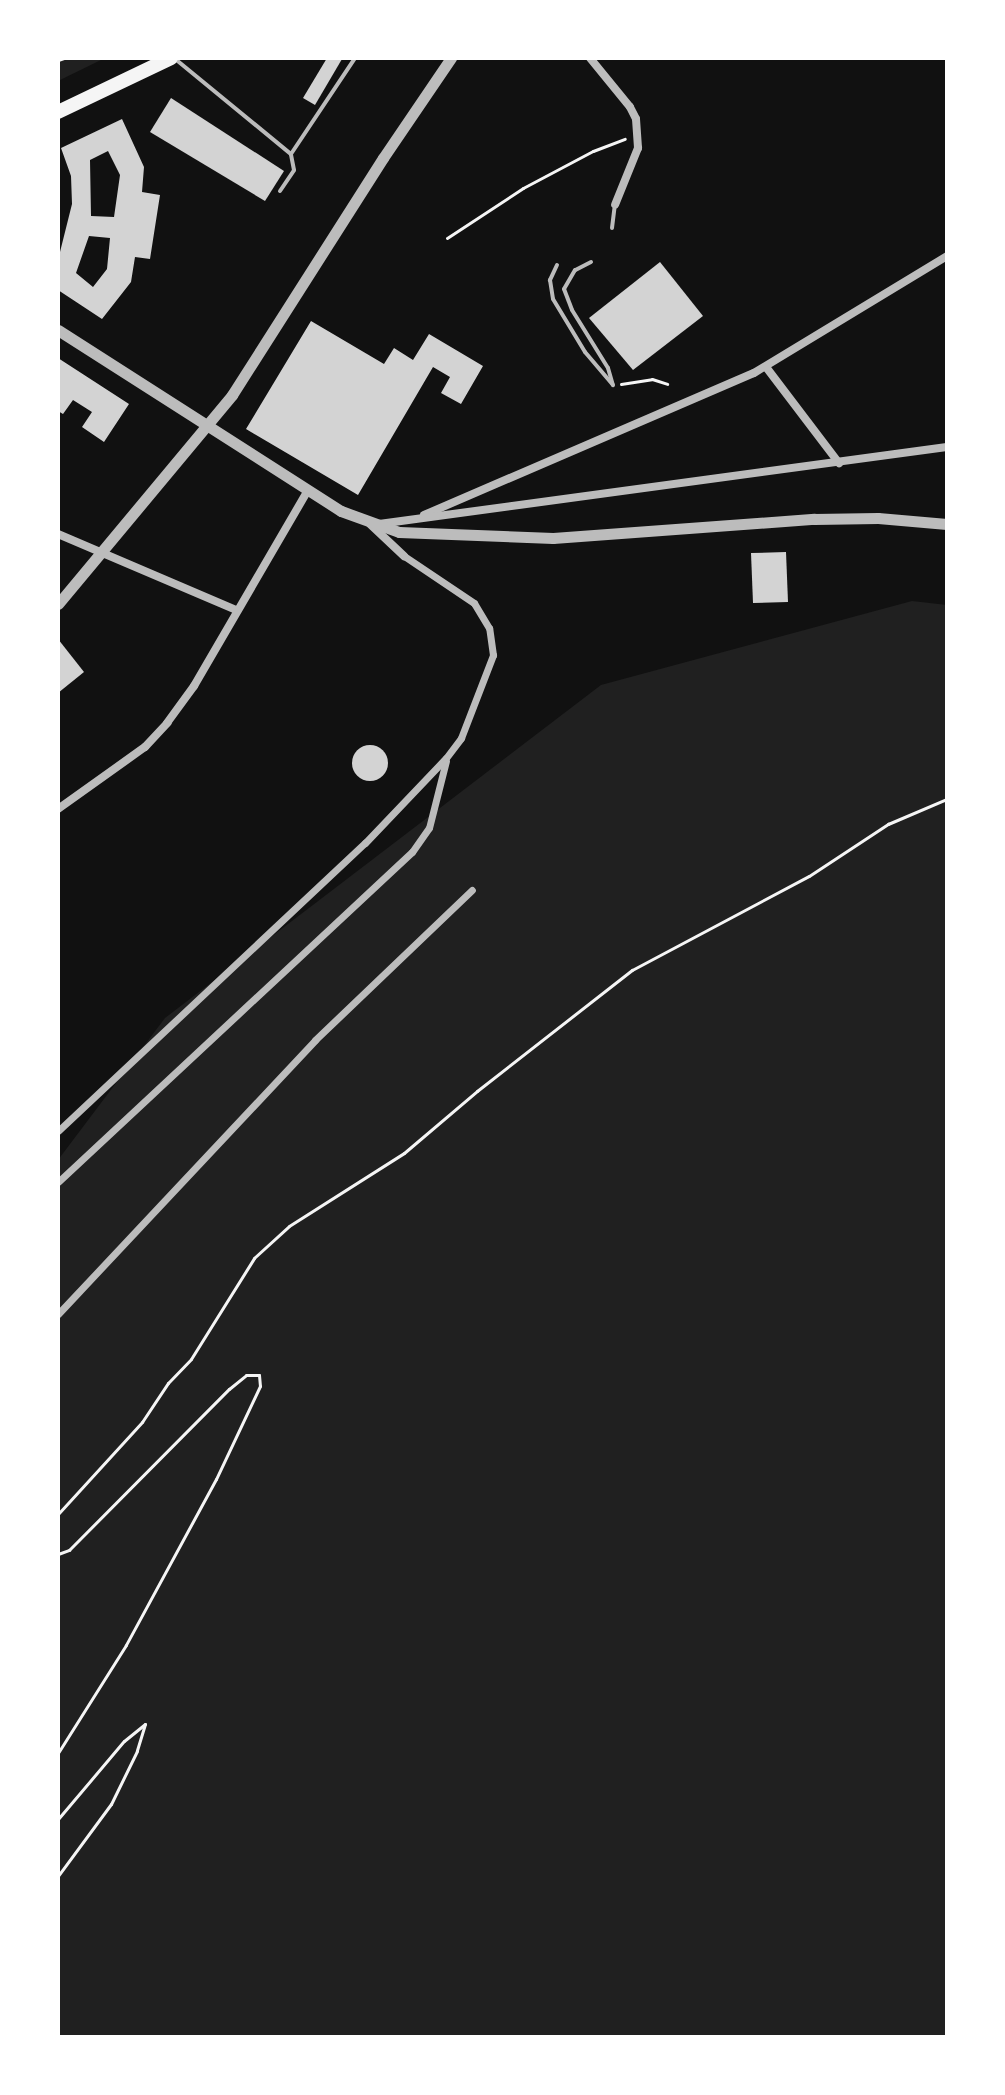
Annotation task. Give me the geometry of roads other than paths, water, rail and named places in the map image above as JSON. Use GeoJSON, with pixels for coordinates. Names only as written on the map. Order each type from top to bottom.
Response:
{"type":"FeatureCollection","features":[{"type":"Feature","properties":{"kind":"main road"},"geometry":{"type":"LineString","coordinates":[[58,112],[173,58]]}},
{"type":"Feature","properties":{"kind":"street"},"geometry":{"type":"LineString","coordinates":[[58,604],[232,395],[383,158],[451,58]]}},
{"type":"Feature","properties":{"kind":"street"},"geometry":{"type":"LineString","coordinates":[[590,58],[630,107],[638,135],[638,148],[615,205]]}},
{"type":"Feature","properties":{"kind":"street"},"geometry":{"type":"LineString","coordinates":[[424,515],[766,367],[947,256]]}},
{"type":"Feature","properties":{"kind":"street"},"geometry":{"type":"LineString","coordinates":[[58,330],[308,490],[370,524],[399,532],[553,538],[814,519],[878,518],[947,524]]}},
{"type":"Feature","properties":{"kind":"street"},"geometry":{"type":"LineString","coordinates":[[766,367],[839,463]]}},
{"type":"Feature","properties":{"kind":"street"},"geometry":{"type":"LineString","coordinates":[[370,524],[947,447]]}},
{"type":"Feature","properties":{"kind":"street"},"geometry":{"type":"LineString","coordinates":[[58,809],[135,755],[167,723],[194,686],[308,490]]}},
{"type":"Feature","properties":{"kind":"street"},"geometry":{"type":"LineString","coordinates":[[58,1131],[365,843],[446,758],[461,738],[484,686],[493,655],[489,628],[474,603],[404,556],[370,524]]}},
{"type":"Feature","properties":{"kind":"street"},"geometry":{"type":"LineString","coordinates":[[58,534],[236,610]]}},
{"type":"Feature","properties":{"kind":"street"},"geometry":{"type":"LineString","coordinates":[[58,1182],[412,852],[429,828],[446,758]]}},
{"type":"Feature","properties":{"kind":"street"},"geometry":{"type":"LineString","coordinates":[[58,1314],[315,1040],[472,890]]}},
{"type":"Feature","properties":{"kind":"lane"},"geometry":{"type":"LineString","coordinates":[[173,58],[291,154],[294,170],[280,191]]}},
{"type":"Feature","properties":{"kind":"lane"},"geometry":{"type":"LineString","coordinates":[[291,154],[355,58]]}},
{"type":"Feature","properties":{"kind":"lane"},"geometry":{"type":"LineString","coordinates":[[612,228],[615,205]]}},
{"type":"Feature","properties":{"kind":"lane"},"geometry":{"type":"LineString","coordinates":[[557,265],[550,280],[553,299],[585,352],[613,385],[608,368],[572,310],[564,289],[575,270],[591,262]]}}]}
